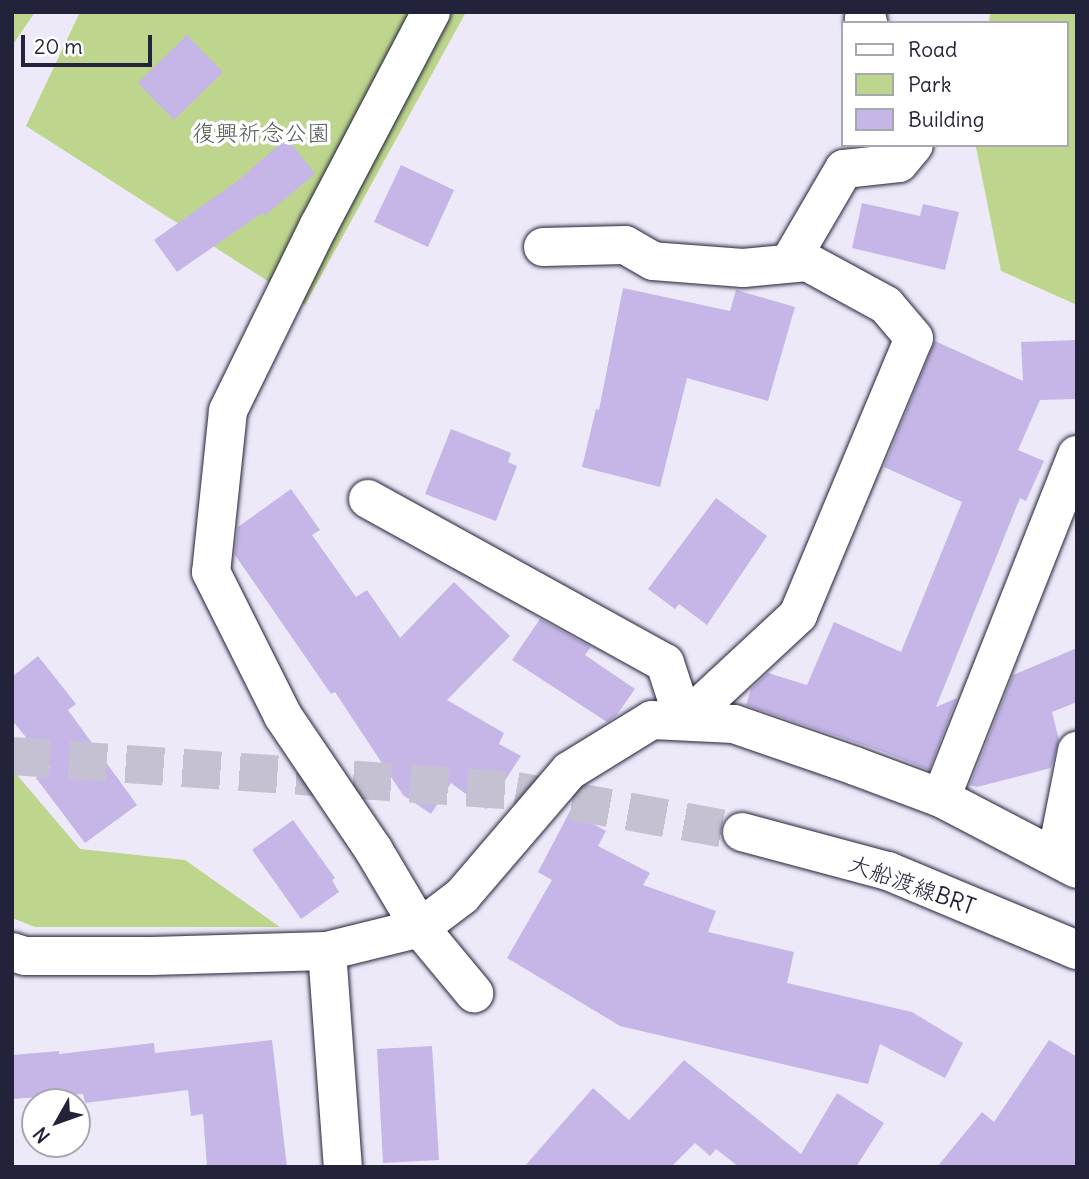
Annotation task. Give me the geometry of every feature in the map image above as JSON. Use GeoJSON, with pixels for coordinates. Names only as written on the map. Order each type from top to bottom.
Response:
{"type":"FeatureCollection","features":[{"type":"Feature","properties":{"kind":"street"},"geometry":{"type":"LineString","coordinates":[[431,12],[319,225],[228,411],[211,572],[283,716],[373,849],[420,928],[474,993]]}},
{"type":"Feature","properties":{"kind":"street"},"geometry":{"type":"LineString","coordinates":[[789,263],[844,169],[899,163],[912,147]]}},
{"type":"Feature","properties":{"kind":"street"},"geometry":{"type":"LineString","coordinates":[[543,247],[625,245],[653,261],[743,268],[807,262],[886,305],[914,338],[798,615],[684,721]]}},
{"type":"Feature","properties":{"kind":"street"},"geometry":{"type":"LineString","coordinates":[[941,798],[1077,454]]}},
{"type":"Feature","properties":{"kind":"street"},"geometry":{"type":"LineString","coordinates":[[368,499],[665,663],[684,721]]}},
{"type":"Feature","properties":{"kind":"street"},"geometry":{"type":"LineString","coordinates":[[12,952],[25,956],[152,956],[327,951],[420,928],[462,896],[569,771],[652,720],[734,724],[941,798],[1070,865]]}},
{"type":"Feature","properties":{"kind":"street"},"geometry":{"type":"LineString","coordinates":[[1070,865],[1060,838],[1077,751]]}},
{"type":"Feature","properties":{"kind":"street","name":"大船渡線BRT"},"geometry":{"type":"LineString","coordinates":[[742,832],[888,871],[1077,950]]}},
{"type":"Feature","properties":{"kind":"street"},"geometry":{"type":"LineString","coordinates":[[327,951],[343,1167]]}},
{"type":"Feature","properties":{"kind":"green space"},"geometry":{"type":"Polygon","coordinates":[[[12,12],[35,12],[12,46],[12,12]]]}},
{"type":"Feature","properties":{"kind":"green space","name":"復興祈念公園"},"geometry":{"type":"Polygon","coordinates":[[[80,12],[466,12],[305,305],[26,126],[80,12]]]}},
{"type":"Feature","properties":{"kind":"green space"},"geometry":{"type":"Polygon","coordinates":[[[990,12],[1077,12],[1077,305],[1001,271],[976,147],[1068,147],[1068,21],[989,21],[990,12]]]}},
{"type":"Feature","properties":{"kind":"green space"},"geometry":{"type":"Polygon","coordinates":[[[12,769],[80,849],[185,860],[280,927],[35,927],[12,918],[12,769]]]}},
{"type":"Feature","properties":{"kind":"building"},"geometry":{"type":"Polygon","coordinates":[[[187,35],[223,72],[174,120],[138,83],[187,35]]]}},
{"type":"Feature","properties":{"kind":"building"},"geometry":{"type":"Polygon","coordinates":[[[287,138],[315,174],[264,216],[262,213],[177,272],[154,240],[236,182],[287,138]]]}},
{"type":"Feature","properties":{"kind":"building"},"geometry":{"type":"Polygon","coordinates":[[[401,165],[454,190],[428,247],[374,222],[401,165]]]}},
{"type":"Feature","properties":{"kind":"building"},"geometry":{"type":"Polygon","coordinates":[[[862,203],[920,216],[923,204],[959,212],[945,270],[852,248],[862,203]]]}},
{"type":"Feature","properties":{"kind":"building"},"geometry":{"type":"Polygon","coordinates":[[[623,288],[730,311],[736,290],[795,307],[768,401],[687,378],[660,487],[582,467],[596,409],[599,410],[623,288]]]}},
{"type":"Feature","properties":{"kind":"building"},"geometry":{"type":"Polygon","coordinates":[[[1077,340],[1077,399],[1040,400],[1018,450],[1044,461],[1026,501],[1020,498],[936,707],[957,698],[929,770],[746,705],[751,689],[768,673],[807,685],[834,622],[901,652],[962,502],[884,467],[935,341],[1023,381],[1021,342],[1077,340]]]}},
{"type":"Feature","properties":{"kind":"building"},"geometry":{"type":"Polygon","coordinates":[[[451,429],[511,453],[508,462],[517,466],[496,521],[425,494],[451,429]]]}},
{"type":"Feature","properties":{"kind":"building"},"geometry":{"type":"Polygon","coordinates":[[[291,489],[320,530],[312,535],[356,597],[367,590],[400,638],[454,582],[510,636],[447,700],[504,733],[499,744],[521,756],[486,809],[451,783],[431,814],[403,795],[335,692],[331,694],[235,555],[238,527],[291,489]]]}},
{"type":"Feature","properties":{"kind":"building"},"geometry":{"type":"Polygon","coordinates":[[[716,498],[767,536],[707,625],[679,604],[675,609],[648,589],[716,498]]]}},
{"type":"Feature","properties":{"kind":"building"},"geometry":{"type":"Polygon","coordinates":[[[540,619],[591,647],[585,655],[635,689],[616,716],[607,722],[512,660],[540,619]]]}},
{"type":"Feature","properties":{"kind":"building"},"geometry":{"type":"Polygon","coordinates":[[[1077,648],[1077,702],[1052,712],[1059,740],[1051,768],[977,787],[970,785],[1013,675],[1077,648]]]}},
{"type":"Feature","properties":{"kind":"building"},"geometry":{"type":"Polygon","coordinates":[[[38,656],[76,704],[68,710],[137,805],[85,843],[36,778],[50,767],[12,720],[12,677],[38,656]]]}},
{"type":"Feature","properties":{"kind":"building"},"geometry":{"type":"Polygon","coordinates":[[[570,811],[606,831],[598,846],[650,873],[643,885],[716,911],[708,932],[794,952],[787,983],[912,1012],[963,1043],[945,1078],[880,1044],[868,1084],[620,1026],[507,958],[552,880],[538,872],[570,811]]]}},
{"type":"Feature","properties":{"kind":"building"},"geometry":{"type":"Polygon","coordinates":[[[293,820],[335,878],[332,880],[339,892],[301,919],[252,850],[293,820]]]}},
{"type":"Feature","properties":{"kind":"building"},"geometry":{"type":"Polygon","coordinates":[[[272,1040],[287,1167],[207,1167],[203,1114],[191,1116],[188,1090],[91,1102],[91,1088],[21,1088],[21,1098],[12,1099],[12,1055],[59,1051],[59,1054],[154,1043],[155,1053],[272,1040]]]}},
{"type":"Feature","properties":{"kind":"building"},"geometry":{"type":"Polygon","coordinates":[[[1049,1040],[1077,1057],[1077,1167],[937,1167],[982,1112],[994,1122],[1049,1040]]]}},
{"type":"Feature","properties":{"kind":"building"},"geometry":{"type":"Polygon","coordinates":[[[432,1046],[439,1160],[383,1163],[377,1049],[432,1046]]]}},
{"type":"Feature","properties":{"kind":"building"},"geometry":{"type":"Polygon","coordinates":[[[684,1060],[801,1154],[837,1093],[884,1123],[856,1167],[739,1167],[716,1149],[710,1156],[695,1143],[671,1167],[524,1167],[593,1088],[629,1120],[684,1060]]]}},
{"type":"Feature","properties":{"kind":"tunnel"},"geometry":{"type":"LineString","coordinates":[[12,756],[516,791],[742,832]]}}]}
